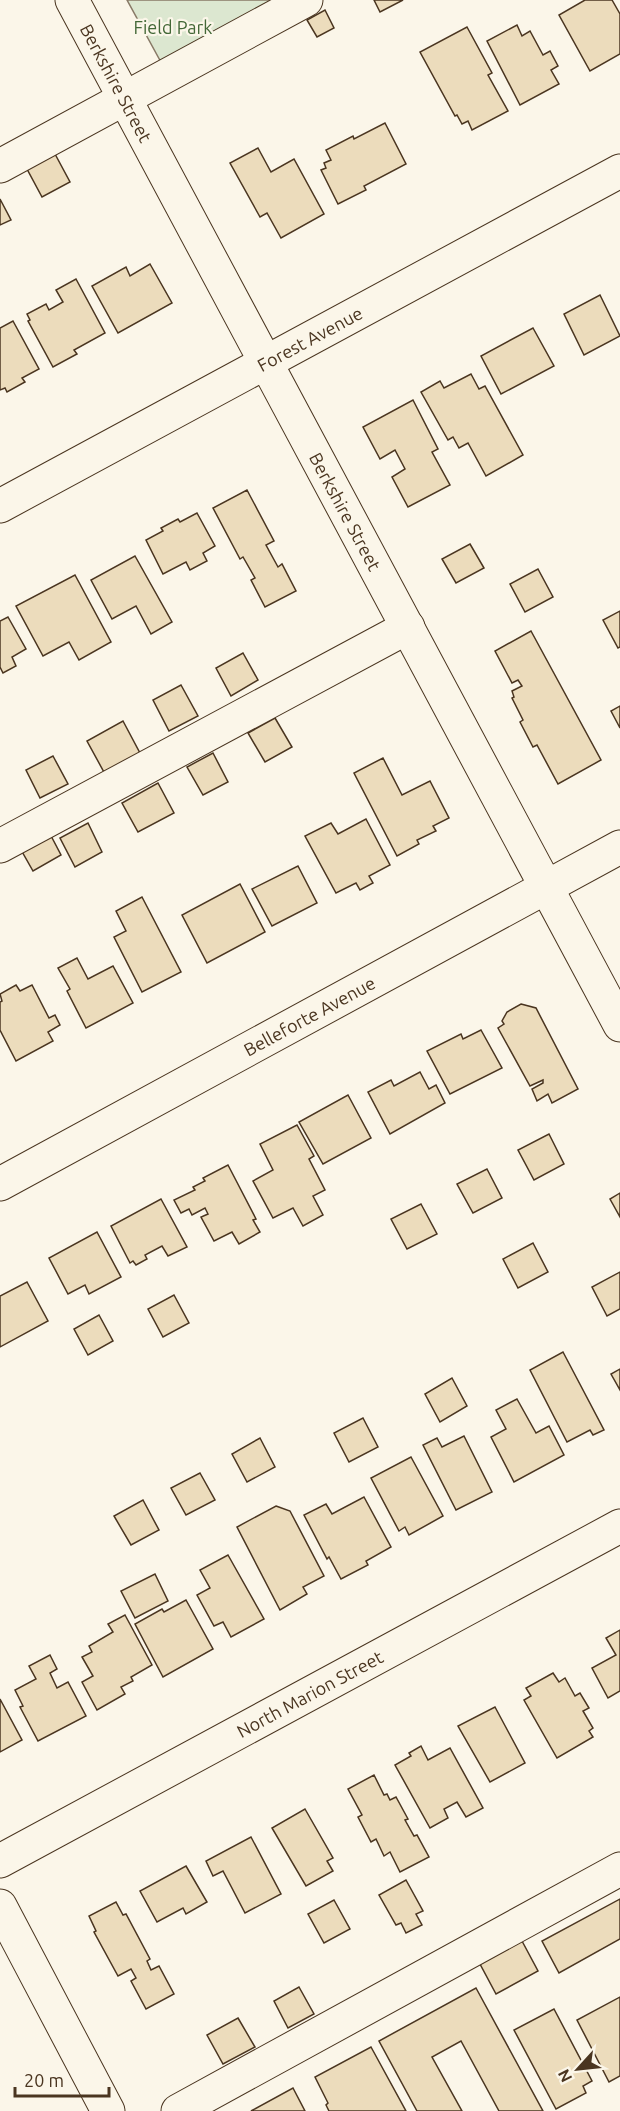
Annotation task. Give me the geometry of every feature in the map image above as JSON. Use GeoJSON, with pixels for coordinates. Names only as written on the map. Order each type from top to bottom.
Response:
{"type":"FeatureCollection","features":[{"type":"Feature","properties":{"kind":"street","name":"Berkshire Street"},"geometry":{"type":"LineString","coordinates":[[72,0],[620,1025]]}},
{"type":"Feature","properties":{"kind":"street"},"geometry":{"type":"LineString","coordinates":[[0,165],[306,0]]}},
{"type":"Feature","properties":{"kind":"street","name":"Forest Avenue"},"geometry":{"type":"LineString","coordinates":[[0,506],[620,171]]}},
{"type":"Feature","properties":{"kind":"street"},"geometry":{"type":"LineString","coordinates":[[0,846],[408,627]]}},
{"type":"Feature","properties":{"kind":"street","name":"Belleforte Avenue"},"geometry":{"type":"LineString","coordinates":[[0,1184],[620,847]]}},
{"type":"Feature","properties":{"kind":"street","name":"North Marion Street"},"geometry":{"type":"LineString","coordinates":[[0,1861],[620,1526]]}},
{"type":"Feature","properties":{"kind":"street"},"geometry":{"type":"LineString","coordinates":[[178,2111],[620,1869]]}},
{"type":"Feature","properties":{"kind":"street"},"geometry":{"type":"LineString","coordinates":[[0,1906],[108,2111]]}},
{"type":"Feature","properties":{"kind":"green space","name":"Field Park"},"geometry":{"type":"Polygon","coordinates":[[[127,0],[280,0],[162,64],[127,0]]]}},
{"type":"Feature","properties":{"kind":"building"},"geometry":{"type":"Polygon","coordinates":[[[374,0],[403,0],[380,12],[374,0]]]}},
{"type":"Feature","properties":{"kind":"building"},"geometry":{"type":"Polygon","coordinates":[[[585,0],[612,0],[620,14],[620,54],[590,71],[559,15],[585,0]]]}},
{"type":"Feature","properties":{"kind":"building"},"geometry":{"type":"Polygon","coordinates":[[[325,10],[334,28],[317,37],[307,20],[325,10]]]}},
{"type":"Feature","properties":{"kind":"building"},"geometry":{"type":"Polygon","coordinates":[[[517,25],[522,36],[530,31],[543,55],[550,51],[558,66],[551,70],[559,84],[520,105],[487,41],[517,25]]]}},
{"type":"Feature","properties":{"kind":"building"},"geometry":{"type":"Polygon","coordinates":[[[467,27],[492,73],[488,75],[508,111],[472,130],[468,121],[462,124],[457,115],[455,116],[420,52],[467,27]]]}},
{"type":"Feature","properties":{"kind":"building"},"geometry":{"type":"Polygon","coordinates":[[[385,123],[406,164],[364,186],[366,190],[338,204],[321,170],[326,168],[324,163],[331,160],[326,150],[385,123]]]}},
{"type":"Feature","properties":{"kind":"building"},"geometry":{"type":"Polygon","coordinates":[[[258,148],[271,172],[294,159],[324,214],[281,238],[267,213],[260,217],[230,163],[258,148]]]}},
{"type":"Feature","properties":{"kind":"building"},"geometry":{"type":"Polygon","coordinates":[[[55,154],[70,182],[42,197],[27,169],[55,154]]]}},
{"type":"Feature","properties":{"kind":"building"},"geometry":{"type":"Polygon","coordinates":[[[0,199],[11,220],[0,225],[0,199]]]}},
{"type":"Feature","properties":{"kind":"building"},"geometry":{"type":"Polygon","coordinates":[[[150,264],[172,303],[118,333],[92,286],[126,267],[130,276],[150,264]]]}},
{"type":"Feature","properties":{"kind":"building"},"geometry":{"type":"Polygon","coordinates":[[[76,279],[105,333],[74,350],[77,354],[53,367],[28,321],[30,320],[27,314],[46,304],[49,310],[63,302],[56,290],[76,279]]]}},
{"type":"Feature","properties":{"kind":"building"},"geometry":{"type":"Polygon","coordinates":[[[600,295],[620,336],[584,355],[564,314],[600,295]]]}},
{"type":"Feature","properties":{"kind":"building"},"geometry":{"type":"Polygon","coordinates":[[[13,321],[39,369],[22,378],[25,382],[7,392],[5,388],[0,390],[0,328],[13,321]]]}},
{"type":"Feature","properties":{"kind":"building"},"geometry":{"type":"Polygon","coordinates":[[[533,328],[554,366],[501,394],[481,356],[533,328]]]}},
{"type":"Feature","properties":{"kind":"building"},"geometry":{"type":"Polygon","coordinates":[[[471,374],[479,389],[485,386],[523,455],[486,476],[468,443],[459,448],[453,437],[448,440],[421,392],[440,381],[444,388],[471,374]]]}},
{"type":"Feature","properties":{"kind":"building"},"geometry":{"type":"Polygon","coordinates":[[[413,400],[438,449],[432,452],[450,485],[408,507],[392,477],[405,469],[395,450],[380,459],[363,427],[413,400]]]}},
{"type":"Feature","properties":{"kind":"building"},"geometry":{"type":"Polygon","coordinates":[[[247,490],[274,541],[266,545],[278,567],[282,564],[296,591],[265,607],[251,580],[255,578],[243,557],[240,559],[213,508],[247,490]]]}},
{"type":"Feature","properties":{"kind":"building"},"geometry":{"type":"Polygon","coordinates":[[[197,513],[215,546],[203,553],[207,561],[190,570],[186,562],[163,574],[146,540],[163,531],[161,528],[178,519],[180,522],[197,513]]]}},
{"type":"Feature","properties":{"kind":"building"},"geometry":{"type":"Polygon","coordinates":[[[470,544],[484,568],[456,583],[442,559],[470,544]]]}},
{"type":"Feature","properties":{"kind":"building"},"geometry":{"type":"Polygon","coordinates":[[[135,556],[172,622],[151,634],[136,606],[112,619],[91,580],[135,556]]]}},
{"type":"Feature","properties":{"kind":"building"},"geometry":{"type":"Polygon","coordinates":[[[538,569],[553,597],[525,612],[510,584],[538,569]]]}},
{"type":"Feature","properties":{"kind":"building"},"geometry":{"type":"Polygon","coordinates":[[[75,575],[111,642],[79,660],[69,642],[43,656],[16,606],[75,575]]]}},
{"type":"Feature","properties":{"kind":"building"},"geometry":{"type":"Polygon","coordinates":[[[620,611],[620,647],[618,648],[603,620],[620,611]]]}},
{"type":"Feature","properties":{"kind":"building"},"geometry":{"type":"Polygon","coordinates":[[[8,617],[26,649],[12,657],[16,666],[3,673],[0,667],[0,621],[8,617]]]}},
{"type":"Feature","properties":{"kind":"building"},"geometry":{"type":"Polygon","coordinates":[[[531,631],[601,760],[558,784],[537,745],[533,747],[520,722],[523,720],[512,698],[514,697],[512,691],[522,686],[518,680],[512,683],[495,651],[531,631]]]}},
{"type":"Feature","properties":{"kind":"building"},"geometry":{"type":"Polygon","coordinates":[[[243,653],[258,680],[231,696],[216,668],[243,653]]]}},
{"type":"Feature","properties":{"kind":"building"},"geometry":{"type":"Polygon","coordinates":[[[181,685],[198,716],[169,731],[153,700],[181,685]]]}},
{"type":"Feature","properties":{"kind":"building"},"geometry":{"type":"Polygon","coordinates":[[[620,706],[620,728],[611,711],[620,706]]]}},
{"type":"Feature","properties":{"kind":"building"},"geometry":{"type":"Polygon","coordinates":[[[275,718],[292,747],[265,762],[248,733],[275,718]]]}},
{"type":"Feature","properties":{"kind":"building"},"geometry":{"type":"Polygon","coordinates":[[[123,721],[141,755],[105,774],[87,741],[123,721]]]}},
{"type":"Feature","properties":{"kind":"building"},"geometry":{"type":"Polygon","coordinates":[[[213,753],[228,782],[203,795],[187,767],[213,753]]]}},
{"type":"Feature","properties":{"kind":"building"},"geometry":{"type":"Polygon","coordinates":[[[53,756],[68,784],[40,798],[26,770],[53,756]]]}},
{"type":"Feature","properties":{"kind":"building"},"geometry":{"type":"Polygon","coordinates":[[[383,758],[402,795],[430,781],[449,818],[433,826],[436,831],[417,840],[419,844],[397,856],[354,773],[383,758]]]}},
{"type":"Feature","properties":{"kind":"building"},"geometry":{"type":"Polygon","coordinates":[[[158,783],[174,813],[138,832],[122,803],[158,783]]]}},
{"type":"Feature","properties":{"kind":"building"},"geometry":{"type":"Polygon","coordinates":[[[366,819],[390,865],[369,876],[373,883],[360,890],[356,883],[336,893],[305,836],[331,823],[338,834],[366,819]]]}},
{"type":"Feature","properties":{"kind":"building"},"geometry":{"type":"Polygon","coordinates":[[[88,823],[102,852],[75,867],[60,838],[88,823]]]}},
{"type":"Feature","properties":{"kind":"building"},"geometry":{"type":"Polygon","coordinates":[[[49,832],[61,855],[33,871],[20,848],[49,832]]]}},
{"type":"Feature","properties":{"kind":"building"},"geometry":{"type":"Polygon","coordinates":[[[298,866],[317,903],[272,926],[252,889],[298,866]]]}},
{"type":"Feature","properties":{"kind":"building"},"geometry":{"type":"Polygon","coordinates":[[[240,884],[265,932],[207,963],[182,915],[240,884]]]}},
{"type":"Feature","properties":{"kind":"building"},"geometry":{"type":"Polygon","coordinates":[[[142,897],[181,972],[142,992],[114,937],[126,931],[116,911],[142,897]]]}},
{"type":"Feature","properties":{"kind":"building"},"geometry":{"type":"Polygon","coordinates":[[[77,958],[88,979],[113,966],[133,1003],[86,1028],[67,991],[70,989],[58,968],[77,958]]]}},
{"type":"Feature","properties":{"kind":"building"},"geometry":{"type":"Polygon","coordinates":[[[16,985],[20,991],[32,985],[49,1018],[55,1015],[60,1025],[48,1032],[53,1041],[16,1061],[0,1030],[0,1002],[2,1001],[0,994],[16,985]]]}},
{"type":"Feature","properties":{"kind":"building"},"geometry":{"type":"Polygon","coordinates":[[[521,1004],[536,1008],[578,1089],[552,1103],[548,1094],[537,1101],[532,1089],[543,1083],[543,1080],[530,1086],[498,1028],[504,1024],[502,1021],[507,1012],[521,1004]]]}},
{"type":"Feature","properties":{"kind":"building"},"geometry":{"type":"Polygon","coordinates":[[[481,1030],[502,1068],[450,1094],[427,1051],[461,1034],[463,1039],[481,1030]]]}},
{"type":"Feature","properties":{"kind":"building"},"geometry":{"type":"Polygon","coordinates":[[[420,1072],[429,1089],[436,1085],[445,1103],[390,1134],[368,1092],[391,1080],[394,1086],[420,1072]]]}},
{"type":"Feature","properties":{"kind":"building"},"geometry":{"type":"Polygon","coordinates":[[[348,1095],[371,1138],[323,1164],[299,1122],[348,1095]]]}},
{"type":"Feature","properties":{"kind":"building"},"geometry":{"type":"Polygon","coordinates":[[[297,1125],[314,1156],[309,1159],[325,1190],[313,1196],[323,1215],[303,1226],[293,1208],[273,1218],[253,1181],[273,1170],[260,1144],[297,1125]]]}},
{"type":"Feature","properties":{"kind":"building"},"geometry":{"type":"Polygon","coordinates":[[[549,1134],[564,1164],[534,1180],[518,1150],[549,1134]]]}},
{"type":"Feature","properties":{"kind":"building"},"geometry":{"type":"Polygon","coordinates":[[[228,1165],[256,1219],[253,1220],[260,1232],[239,1244],[232,1232],[214,1241],[201,1217],[208,1214],[205,1208],[192,1215],[189,1209],[181,1213],[174,1200],[195,1190],[193,1187],[205,1181],[203,1178],[228,1165]]]}},
{"type":"Feature","properties":{"kind":"building"},"geometry":{"type":"Polygon","coordinates":[[[487,1169],[502,1198],[473,1213],[457,1184],[487,1169]]]}},
{"type":"Feature","properties":{"kind":"building"},"geometry":{"type":"Polygon","coordinates":[[[620,1193],[620,1217],[610,1199],[620,1193]]]}},
{"type":"Feature","properties":{"kind":"building"},"geometry":{"type":"Polygon","coordinates":[[[161,1199],[187,1247],[168,1256],[162,1246],[145,1255],[147,1259],[136,1265],[133,1261],[130,1263],[111,1226],[161,1199]]]}},
{"type":"Feature","properties":{"kind":"building"},"geometry":{"type":"Polygon","coordinates":[[[421,1204],[437,1234],[407,1249],[391,1219],[421,1204]]]}},
{"type":"Feature","properties":{"kind":"building"},"geometry":{"type":"Polygon","coordinates":[[[97,1232],[121,1277],[89,1294],[85,1285],[68,1294],[49,1258],[97,1232]]]}},
{"type":"Feature","properties":{"kind":"building"},"geometry":{"type":"Polygon","coordinates":[[[533,1243],[548,1272],[518,1288],[503,1259],[533,1243]]]}},
{"type":"Feature","properties":{"kind":"building"},"geometry":{"type":"Polygon","coordinates":[[[620,1272],[620,1309],[607,1316],[592,1287],[620,1272]]]}},
{"type":"Feature","properties":{"kind":"building"},"geometry":{"type":"Polygon","coordinates":[[[27,1282],[48,1321],[0,1347],[0,1296],[27,1282]]]}},
{"type":"Feature","properties":{"kind":"building"},"geometry":{"type":"Polygon","coordinates":[[[174,1295],[189,1323],[163,1337],[148,1309],[174,1295]]]}},
{"type":"Feature","properties":{"kind":"building"},"geometry":{"type":"Polygon","coordinates":[[[99,1315],[113,1341],[88,1355],[74,1329],[99,1315]]]}},
{"type":"Feature","properties":{"kind":"building"},"geometry":{"type":"Polygon","coordinates":[[[563,1352],[604,1430],[593,1435],[590,1430],[567,1442],[530,1370],[563,1352]]]}},
{"type":"Feature","properties":{"kind":"building"},"geometry":{"type":"Polygon","coordinates":[[[620,1369],[620,1390],[611,1374],[620,1369]]]}},
{"type":"Feature","properties":{"kind":"building"},"geometry":{"type":"Polygon","coordinates":[[[452,1378],[467,1406],[440,1422],[425,1394],[452,1378]]]}},
{"type":"Feature","properties":{"kind":"building"},"geometry":{"type":"Polygon","coordinates":[[[517,1399],[536,1433],[549,1426],[564,1455],[514,1482],[491,1437],[506,1429],[496,1410],[517,1399]]]}},
{"type":"Feature","properties":{"kind":"building"},"geometry":{"type":"Polygon","coordinates":[[[363,1418],[378,1447],[349,1462],[334,1433],[363,1418]]]}},
{"type":"Feature","properties":{"kind":"building"},"geometry":{"type":"Polygon","coordinates":[[[464,1436],[492,1492],[456,1510],[423,1445],[437,1438],[442,1447],[464,1436]]]}},
{"type":"Feature","properties":{"kind":"building"},"geometry":{"type":"Polygon","coordinates":[[[260,1438],[275,1467],[247,1482],[232,1454],[260,1438]]]}},
{"type":"Feature","properties":{"kind":"building"},"geometry":{"type":"Polygon","coordinates":[[[411,1457],[443,1516],[409,1535],[405,1527],[399,1531],[371,1478],[411,1457]]]}},
{"type":"Feature","properties":{"kind":"building"},"geometry":{"type":"Polygon","coordinates":[[[200,1473],[215,1500],[186,1515],[171,1488],[200,1473]]]}},
{"type":"Feature","properties":{"kind":"building"},"geometry":{"type":"Polygon","coordinates":[[[364,1497],[391,1547],[366,1561],[368,1565],[341,1579],[329,1557],[327,1559],[304,1515],[326,1504],[332,1514],[364,1497]]]}},
{"type":"Feature","properties":{"kind":"building"},"geometry":{"type":"Polygon","coordinates":[[[143,1500],[159,1530],[131,1545],[114,1516],[143,1500]]]}},
{"type":"Feature","properties":{"kind":"building"},"geometry":{"type":"Polygon","coordinates":[[[276,1506],[290,1511],[324,1576],[303,1587],[307,1594],[280,1610],[237,1527],[276,1506]]]}},
{"type":"Feature","properties":{"kind":"building"},"geometry":{"type":"Polygon","coordinates":[[[228,1555],[264,1619],[231,1637],[223,1622],[214,1626],[197,1595],[210,1588],[200,1570],[228,1555]]]}},
{"type":"Feature","properties":{"kind":"building"},"geometry":{"type":"Polygon","coordinates":[[[155,1574],[168,1601],[135,1618],[121,1591],[155,1574]]]}},
{"type":"Feature","properties":{"kind":"building"},"geometry":{"type":"Polygon","coordinates":[[[186,1600],[213,1649],[163,1677],[135,1624],[162,1609],[164,1612],[186,1600]]]}},
{"type":"Feature","properties":{"kind":"building"},"geometry":{"type":"Polygon","coordinates":[[[125,1615],[152,1665],[131,1677],[133,1681],[121,1687],[125,1694],[97,1710],[82,1682],[93,1676],[82,1657],[92,1652],[89,1646],[113,1632],[108,1624],[125,1615]]]}},
{"type":"Feature","properties":{"kind":"building"},"geometry":{"type":"Polygon","coordinates":[[[620,1630],[620,1691],[608,1698],[592,1668],[616,1655],[606,1638],[620,1630]]]}},
{"type":"Feature","properties":{"kind":"building"},"geometry":{"type":"Polygon","coordinates":[[[50,1655],[57,1669],[50,1673],[57,1688],[68,1682],[86,1716],[38,1741],[20,1707],[23,1706],[15,1690],[36,1679],[29,1666],[50,1655]]]}},
{"type":"Feature","properties":{"kind":"building"},"geometry":{"type":"Polygon","coordinates":[[[553,1673],[559,1682],[565,1678],[575,1696],[580,1693],[589,1708],[583,1711],[593,1728],[589,1731],[593,1737],[557,1758],[524,1700],[531,1696],[526,1688],[553,1673]]]}},
{"type":"Feature","properties":{"kind":"building"},"geometry":{"type":"Polygon","coordinates":[[[0,1699],[22,1740],[0,1752],[0,1699]]]}},
{"type":"Feature","properties":{"kind":"building"},"geometry":{"type":"Polygon","coordinates":[[[495,1707],[525,1763],[490,1782],[458,1726],[495,1707]]]}},
{"type":"Feature","properties":{"kind":"building"},"geometry":{"type":"Polygon","coordinates":[[[421,1746],[428,1760],[450,1748],[483,1808],[466,1817],[457,1802],[444,1809],[448,1818],[430,1828],[395,1765],[411,1756],[409,1753],[421,1746]]]}},
{"type":"Feature","properties":{"kind":"building"},"geometry":{"type":"Polygon","coordinates":[[[374,1775],[384,1795],[387,1794],[390,1800],[396,1797],[408,1819],[405,1820],[414,1836],[417,1835],[429,1857],[400,1872],[390,1852],[384,1856],[376,1839],[371,1842],[358,1817],[362,1815],[348,1789],[374,1775]]]}},
{"type":"Feature","properties":{"kind":"building"},"geometry":{"type":"Polygon","coordinates":[[[305,1809],[333,1858],[327,1861],[333,1871],[306,1886],[272,1828],[305,1809]]]}},
{"type":"Feature","properties":{"kind":"building"},"geometry":{"type":"Polygon","coordinates":[[[251,1837],[281,1894],[245,1913],[223,1871],[213,1876],[206,1861],[251,1837]]]}},
{"type":"Feature","properties":{"kind":"building"},"geometry":{"type":"Polygon","coordinates":[[[186,1866],[207,1902],[186,1914],[183,1908],[157,1922],[140,1891],[186,1866]]]}},
{"type":"Feature","properties":{"kind":"building"},"geometry":{"type":"Polygon","coordinates":[[[406,1880],[423,1911],[416,1914],[422,1925],[406,1933],[401,1923],[396,1925],[379,1895],[406,1880]]]}},
{"type":"Feature","properties":{"kind":"building"},"geometry":{"type":"Polygon","coordinates":[[[620,1899],[620,1939],[559,1973],[542,1941],[620,1899]]]}},
{"type":"Feature","properties":{"kind":"building"},"geometry":{"type":"Polygon","coordinates":[[[334,1900],[350,1929],[324,1943],[308,1914],[334,1900]]]}},
{"type":"Feature","properties":{"kind":"building"},"geometry":{"type":"Polygon","coordinates":[[[116,1902],[123,1915],[126,1914],[150,1959],[147,1961],[151,1970],[159,1966],[174,1994],[146,2009],[131,1981],[136,1978],[131,1969],[118,1976],[94,1932],[96,1931],[89,1916],[116,1902]]]}},
{"type":"Feature","properties":{"kind":"building"},"geometry":{"type":"Polygon","coordinates":[[[522,1941],[538,1971],[496,1994],[480,1964],[522,1941]]]}},
{"type":"Feature","properties":{"kind":"building"},"geometry":{"type":"Polygon","coordinates":[[[299,1987],[314,2014],[288,2028],[274,2001],[299,1987]]]}},
{"type":"Feature","properties":{"kind":"building"},"geometry":{"type":"Polygon","coordinates":[[[476,1988],[543,2111],[499,2111],[461,2041],[432,2057],[462,2111],[417,2111],[379,2041],[476,1988]]]}},
{"type":"Feature","properties":{"kind":"building"},"geometry":{"type":"Polygon","coordinates":[[[620,1997],[620,2076],[609,2082],[577,2020],[620,1997]]]}},
{"type":"Feature","properties":{"kind":"building"},"geometry":{"type":"Polygon","coordinates":[[[554,2009],[592,2081],[583,2086],[586,2093],[556,2109],[514,2030],[554,2009]]]}},
{"type":"Feature","properties":{"kind":"building"},"geometry":{"type":"Polygon","coordinates":[[[238,2018],[255,2047],[223,2064],[207,2035],[238,2018]]]}},
{"type":"Feature","properties":{"kind":"building"},"geometry":{"type":"Polygon","coordinates":[[[371,2047],[406,2111],[329,2111],[326,2105],[328,2103],[315,2077],[371,2047]]]}},
{"type":"Feature","properties":{"kind":"building"},"geometry":{"type":"Polygon","coordinates":[[[293,2088],[305,2111],[251,2111],[293,2088]]]}}]}
